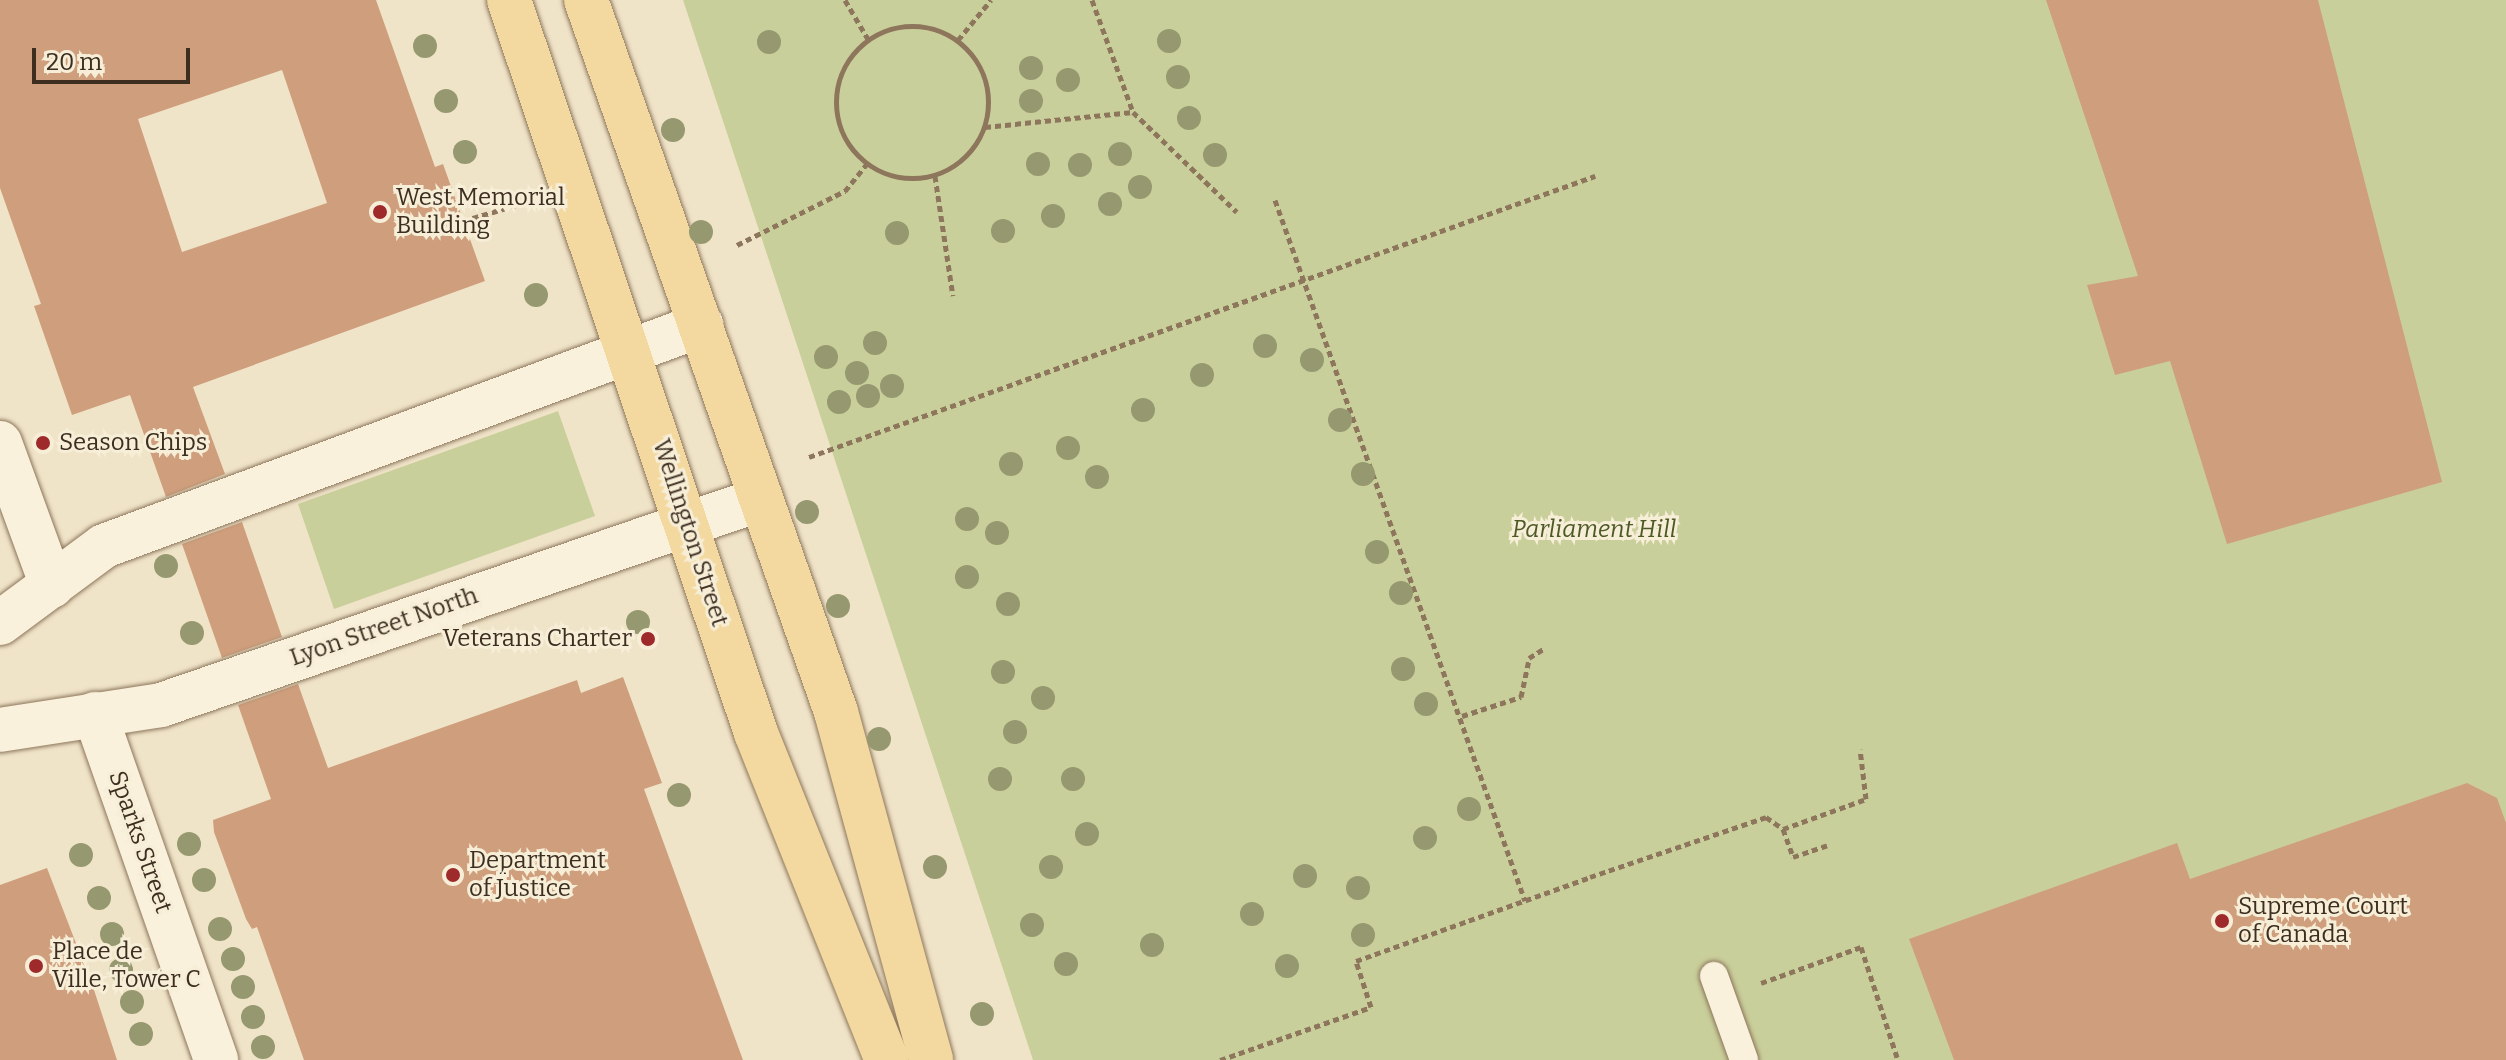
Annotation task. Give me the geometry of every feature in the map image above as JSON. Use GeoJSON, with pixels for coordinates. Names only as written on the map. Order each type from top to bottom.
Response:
{"type":"FeatureCollection","features":[{"type":"Feature","properties":{"kind":"main road","name":"Wellington Street"},"geometry":{"type":"LineString","coordinates":[[509,0],[756,733],[887,1060]]}},
{"type":"Feature","properties":{"kind":"main road"},"geometry":{"type":"LineString","coordinates":[[586,0],[836,712],[931,1060]]}},
{"type":"Feature","properties":{"kind":"street"},"geometry":{"type":"LineString","coordinates":[[0,623],[104,546],[629,349],[701,325]]}},
{"type":"Feature","properties":{"kind":"street"},"geometry":{"type":"LineString","coordinates":[[0,443],[52,586]]}},
{"type":"Feature","properties":{"kind":"street","name":"Lyon Street North"},"geometry":{"type":"LineString","coordinates":[[0,730],[161,705],[761,499]]}},
{"type":"Feature","properties":{"kind":"street","name":"Sparks Street"},"geometry":{"type":"LineString","coordinates":[[95,714],[216,1060]]}},
{"type":"Feature","properties":{"kind":"lane"},"geometry":{"type":"LineString","coordinates":[[1714,976],[1744,1060]]}},
{"type":"Feature","properties":{"kind":"path"},"geometry":{"type":"LineString","coordinates":[[845,0],[868,39]]}},
{"type":"Feature","properties":{"kind":"path"},"geometry":{"type":"LineString","coordinates":[[958,40],[991,0]]}},
{"type":"Feature","properties":{"kind":"path"},"geometry":{"type":"LineString","coordinates":[[1092,0],[1133,112],[1237,212]]}},
{"type":"Feature","properties":{"kind":"path"},"geometry":{"type":"LineString","coordinates":[[913,25],[958,40],[986,79],[985,127],[957,165],[935,176],[887,175],[867,164],[844,136],[836,102],[839,77],[868,39],[913,25]]}},
{"type":"Feature","properties":{"kind":"path"},"geometry":{"type":"LineString","coordinates":[[985,127],[1133,112]]}},
{"type":"Feature","properties":{"kind":"path"},"geometry":{"type":"LineString","coordinates":[[737,245],[845,191],[867,164]]}},
{"type":"Feature","properties":{"kind":"path"},"geometry":{"type":"LineString","coordinates":[[935,176],[953,296]]}},
{"type":"Feature","properties":{"kind":"path"},"geometry":{"type":"LineString","coordinates":[[809,457],[1304,283],[1595,176]]}},
{"type":"Feature","properties":{"kind":"path"},"geometry":{"type":"LineString","coordinates":[[1275,200],[1462,716],[1525,901]]}},
{"type":"Feature","properties":{"kind":"path"},"geometry":{"type":"LineString","coordinates":[[463,221],[516,205]]}},
{"type":"Feature","properties":{"kind":"path"},"geometry":{"type":"LineString","coordinates":[[1462,716],[1521,697],[1529,658],[1545,648]]}},
{"type":"Feature","properties":{"kind":"path"},"geometry":{"type":"LineString","coordinates":[[1783,829],[1866,799],[1860,749]]}},
{"type":"Feature","properties":{"kind":"path"},"geometry":{"type":"LineString","coordinates":[[1220,1060],[1371,1007],[1356,961],[1525,901],[1766,817],[1783,829],[1793,857],[1827,845]]}},
{"type":"Feature","properties":{"kind":"path"},"geometry":{"type":"LineString","coordinates":[[1752,986],[1861,947],[1898,1060]]}},
{"type":"Feature","properties":{"kind":"green space","name":"Parliament Hill"},"geometry":{"type":"Polygon","coordinates":[[[683,0],[2506,0],[2506,1060],[1033,1060],[683,0]]]}},
{"type":"Feature","properties":{"kind":"green space"},"geometry":{"type":"Polygon","coordinates":[[[558,411],[595,516],[334,609],[298,504],[558,411]]]}},
{"type":"Feature","properties":{"kind":"building","name":"West Memorial Building"},"geometry":{"type":"Polygon","coordinates":[[[0,0],[376,0],[435,167],[443,164],[485,281],[193,387],[225,474],[166,497],[130,395],[72,415],[34,306],[41,304],[0,188],[0,0]],[[282,70],[138,119],[182,252],[327,203],[282,70]]]}},
{"type":"Feature","properties":{"kind":"building"},"geometry":{"type":"Polygon","coordinates":[[[2046,0],[2318,0],[2442,482],[2227,544],[2170,361],[2115,375],[2087,285],[2138,276],[2046,0]]]}},
{"type":"Feature","properties":{"kind":"building"},"geometry":{"type":"Polygon","coordinates":[[[242,522],[282,637],[222,658],[182,544],[242,522]]]}},
{"type":"Feature","properties":{"kind":"building","name":"Department of Justice"},"geometry":{"type":"Polygon","coordinates":[[[623,677],[662,783],[644,789],[743,1060],[304,1060],[257,927],[252,929],[246,919],[214,832],[213,820],[271,799],[238,705],[298,684],[328,768],[577,680],[581,693],[623,677]]]}},
{"type":"Feature","properties":{"kind":"building","name":"Supreme Court of Canada"},"geometry":{"type":"Polygon","coordinates":[[[2467,783],[2497,798],[2506,823],[2506,1060],[1954,1060],[1909,939],[2177,843],[2190,879],[2467,783]]]}},
{"type":"Feature","properties":{"kind":"building","name":"Place de Ville, Tower C"},"geometry":{"type":"Polygon","coordinates":[[[47,868],[117,1060],[0,1060],[0,885],[47,868]]]}},
{"type":"Feature","properties":{"kind":"place","name":"West Memorial Building"},"geometry":{"type":"Point","coordinates":[380,212]}},
{"type":"Feature","properties":{"kind":"place","name":"Season Chips"},"geometry":{"type":"Point","coordinates":[43,443]}},
{"type":"Feature","properties":{"kind":"place","name":"Veterans Charter"},"geometry":{"type":"Point","coordinates":[648,639]}},
{"type":"Feature","properties":{"kind":"place","name":"Department of Justice"},"geometry":{"type":"Point","coordinates":[453,875]}},
{"type":"Feature","properties":{"kind":"place","name":"Supreme Court of Canada"},"geometry":{"type":"Point","coordinates":[2222,921]}},
{"type":"Feature","properties":{"kind":"place","name":"Place de Ville, Tower C"},"geometry":{"type":"Point","coordinates":[36,966]}}]}
